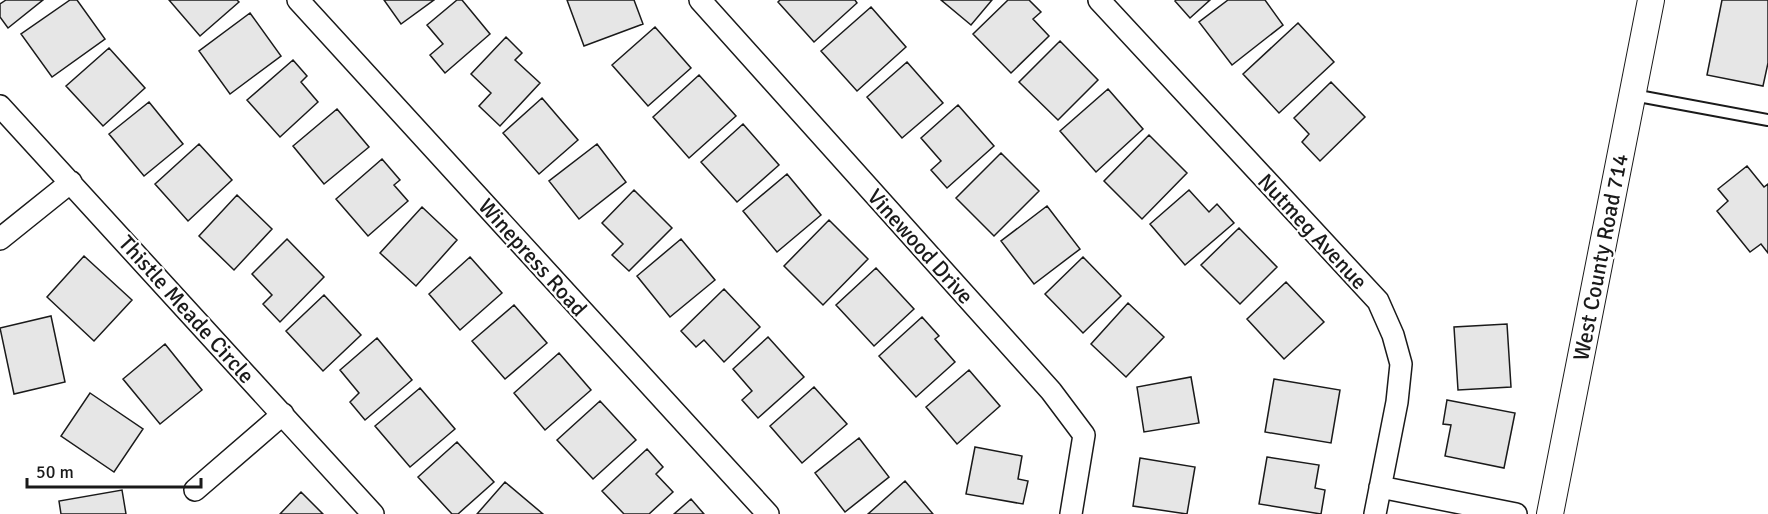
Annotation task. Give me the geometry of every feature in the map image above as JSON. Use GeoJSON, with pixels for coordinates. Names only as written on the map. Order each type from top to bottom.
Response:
{"type":"FeatureCollection","features":[{"type":"Feature","properties":{"kind":"street","name":"Winepress Road"},"geometry":{"type":"LineString","coordinates":[[298,0],[768,514]]}},
{"type":"Feature","properties":{"kind":"street","name":"Vinewood Drive"},"geometry":{"type":"LineString","coordinates":[[700,0],[1051,391],[1084,435],[1071,514]]}},
{"type":"Feature","properties":{"kind":"street","name":"Nutmeg Avenue"},"geometry":{"type":"LineString","coordinates":[[1099,0],[1378,301],[1393,335],[1401,364],[1397,402],[1375,514]]}},
{"type":"Feature","properties":{"kind":"street","name":"West County Road 714"},"geometry":{"type":"LineString","coordinates":[[1550,514],[1651,0]]}},
{"type":"Feature","properties":{"kind":"street","name":"Thistle Meade Circle"},"geometry":{"type":"LineString","coordinates":[[0,106],[373,514]]}},
{"type":"Feature","properties":{"kind":"street"},"geometry":{"type":"LineString","coordinates":[[0,239],[71,182]]}},
{"type":"Feature","properties":{"kind":"street"},"geometry":{"type":"LineString","coordinates":[[195,490],[283,414]]}},
{"type":"Feature","properties":{"kind":"street"},"geometry":{"type":"LineString","coordinates":[[1380,487],[1516,514]]}},
{"type":"Feature","properties":{"kind":"lane"},"geometry":{"type":"LineString","coordinates":[[1633,95],[1768,120]]}},
{"type":"Feature","properties":{"kind":"building"},"geometry":{"type":"Polygon","coordinates":[[[6,0],[43,0],[8,28],[0,17],[0,4],[6,0]]]}},
{"type":"Feature","properties":{"kind":"building"},"geometry":{"type":"Polygon","coordinates":[[[70,0],[77,0],[105,39],[52,77],[21,34],[70,0]]]}},
{"type":"Feature","properties":{"kind":"building"},"geometry":{"type":"Polygon","coordinates":[[[169,0],[237,0],[239,2],[200,36],[169,0]]]}},
{"type":"Feature","properties":{"kind":"building"},"geometry":{"type":"Polygon","coordinates":[[[384,0],[434,0],[401,24],[384,0]]]}},
{"type":"Feature","properties":{"kind":"building"},"geometry":{"type":"Polygon","coordinates":[[[457,0],[462,0],[490,34],[445,73],[430,55],[443,44],[427,25],[457,0]]]}},
{"type":"Feature","properties":{"kind":"building"},"geometry":{"type":"Polygon","coordinates":[[[567,0],[634,0],[643,24],[584,46],[567,0]]]}},
{"type":"Feature","properties":{"kind":"building"},"geometry":{"type":"Polygon","coordinates":[[[780,0],[855,0],[857,3],[814,42],[778,2],[780,0]]]}},
{"type":"Feature","properties":{"kind":"building"},"geometry":{"type":"Polygon","coordinates":[[[941,0],[992,0],[971,25],[941,0]]]}},
{"type":"Feature","properties":{"kind":"building"},"geometry":{"type":"Polygon","coordinates":[[[1008,0],[1029,0],[1041,12],[1033,19],[1049,36],[1011,73],[973,34],[1008,0]]]}},
{"type":"Feature","properties":{"kind":"building"},"geometry":{"type":"Polygon","coordinates":[[[1176,0],[1210,0],[1190,18],[1176,0]]]}},
{"type":"Feature","properties":{"kind":"building"},"geometry":{"type":"Polygon","coordinates":[[[1228,0],[1265,0],[1283,25],[1232,65],[1199,22],[1228,0]]]}},
{"type":"Feature","properties":{"kind":"building"},"geometry":{"type":"Polygon","coordinates":[[[1722,0],[1768,0],[1768,63],[1763,86],[1707,75],[1722,0]]]}},
{"type":"Feature","properties":{"kind":"building"},"geometry":{"type":"Polygon","coordinates":[[[871,7],[906,47],[857,91],[821,51],[871,7]]]}},
{"type":"Feature","properties":{"kind":"building"},"geometry":{"type":"Polygon","coordinates":[[[250,13],[281,56],[230,94],[199,51],[250,13]]]}},
{"type":"Feature","properties":{"kind":"building"},"geometry":{"type":"Polygon","coordinates":[[[1298,23],[1334,62],[1279,113],[1243,74],[1298,23]]]}},
{"type":"Feature","properties":{"kind":"building"},"geometry":{"type":"Polygon","coordinates":[[[655,27],[691,68],[648,106],[612,65],[655,27]]]}},
{"type":"Feature","properties":{"kind":"building"},"geometry":{"type":"Polygon","coordinates":[[[506,37],[522,53],[515,60],[540,83],[500,126],[479,106],[491,93],[471,74],[506,37]]]}},
{"type":"Feature","properties":{"kind":"building"},"geometry":{"type":"Polygon","coordinates":[[[1060,41],[1098,80],[1058,120],[1019,82],[1060,41]]]}},
{"type":"Feature","properties":{"kind":"building"},"geometry":{"type":"Polygon","coordinates":[[[109,48],[145,88],[103,126],[66,86],[109,48]]]}},
{"type":"Feature","properties":{"kind":"building"},"geometry":{"type":"Polygon","coordinates":[[[293,60],[307,76],[301,82],[318,102],[280,137],[247,100],[293,60]]]}},
{"type":"Feature","properties":{"kind":"building"},"geometry":{"type":"Polygon","coordinates":[[[907,62],[943,103],[902,138],[867,97],[907,62]]]}},
{"type":"Feature","properties":{"kind":"building"},"geometry":{"type":"Polygon","coordinates":[[[699,75],[736,116],[689,158],[653,117],[699,75]]]}},
{"type":"Feature","properties":{"kind":"building"},"geometry":{"type":"Polygon","coordinates":[[[1331,82],[1365,117],[1320,161],[1302,142],[1309,134],[1294,118],[1331,82]]]}},
{"type":"Feature","properties":{"kind":"building"},"geometry":{"type":"Polygon","coordinates":[[[1108,89],[1143,129],[1096,172],[1060,131],[1108,89]]]}},
{"type":"Feature","properties":{"kind":"building"},"geometry":{"type":"Polygon","coordinates":[[[542,98],[578,140],[539,174],[503,133],[542,98]]]}},
{"type":"Feature","properties":{"kind":"building"},"geometry":{"type":"Polygon","coordinates":[[[149,102],[183,144],[144,176],[109,134],[149,102]]]}},
{"type":"Feature","properties":{"kind":"building"},"geometry":{"type":"Polygon","coordinates":[[[958,105],[994,146],[947,188],[931,170],[941,161],[921,138],[958,105]]]}},
{"type":"Feature","properties":{"kind":"building"},"geometry":{"type":"Polygon","coordinates":[[[337,109],[369,147],[324,184],[293,146],[337,109]]]}},
{"type":"Feature","properties":{"kind":"building"},"geometry":{"type":"Polygon","coordinates":[[[743,124],[779,165],[737,202],[701,162],[743,124]]]}},
{"type":"Feature","properties":{"kind":"building"},"geometry":{"type":"Polygon","coordinates":[[[1149,135],[1187,173],[1142,219],[1104,181],[1149,135]]]}},
{"type":"Feature","properties":{"kind":"building"},"geometry":{"type":"Polygon","coordinates":[[[199,144],[232,180],[188,221],[155,184],[199,144]]]}},
{"type":"Feature","properties":{"kind":"building"},"geometry":{"type":"Polygon","coordinates":[[[597,144],[626,182],[579,219],[549,181],[597,144]]]}},
{"type":"Feature","properties":{"kind":"building"},"geometry":{"type":"Polygon","coordinates":[[[1001,153],[1039,191],[994,236],[956,198],[1001,153]]]}},
{"type":"Feature","properties":{"kind":"building"},"geometry":{"type":"Polygon","coordinates":[[[382,159],[400,180],[394,185],[408,201],[368,236],[336,199],[382,159]]]}},
{"type":"Feature","properties":{"kind":"building"},"geometry":{"type":"Polygon","coordinates":[[[1747,166],[1764,187],[1768,184],[1768,253],[1761,244],[1750,252],[1717,211],[1728,201],[1718,189],[1747,166]]]}},
{"type":"Feature","properties":{"kind":"building"},"geometry":{"type":"Polygon","coordinates":[[[787,174],[821,215],[777,252],[743,211],[787,174]]]}},
{"type":"Feature","properties":{"kind":"building"},"geometry":{"type":"Polygon","coordinates":[[[634,190],[672,228],[629,271],[612,255],[623,244],[602,223],[634,190]]]}},
{"type":"Feature","properties":{"kind":"building"},"geometry":{"type":"Polygon","coordinates":[[[1189,190],[1209,212],[1217,204],[1234,223],[1185,265],[1150,224],[1189,190]]]}},
{"type":"Feature","properties":{"kind":"building"},"geometry":{"type":"Polygon","coordinates":[[[237,195],[272,229],[234,270],[199,236],[237,195]]]}},
{"type":"Feature","properties":{"kind":"building"},"geometry":{"type":"Polygon","coordinates":[[[1047,206],[1080,249],[1034,284],[1001,241],[1047,206]]]}},
{"type":"Feature","properties":{"kind":"building"},"geometry":{"type":"Polygon","coordinates":[[[422,207],[457,240],[416,286],[380,253],[422,207]]]}},
{"type":"Feature","properties":{"kind":"building"},"geometry":{"type":"Polygon","coordinates":[[[829,220],[868,259],[823,305],[784,266],[829,220]]]}},
{"type":"Feature","properties":{"kind":"building"},"geometry":{"type":"Polygon","coordinates":[[[1239,228],[1277,267],[1240,304],[1201,265],[1239,228]]]}},
{"type":"Feature","properties":{"kind":"building"},"geometry":{"type":"Polygon","coordinates":[[[287,239],[324,277],[280,322],[263,304],[272,295],[252,274],[287,239]]]}},
{"type":"Feature","properties":{"kind":"building"},"geometry":{"type":"Polygon","coordinates":[[[681,239],[715,280],[670,317],[637,276],[681,239]]]}},
{"type":"Feature","properties":{"kind":"building"},"geometry":{"type":"Polygon","coordinates":[[[84,256],[132,300],[94,341],[47,297],[84,256]]]}},
{"type":"Feature","properties":{"kind":"building"},"geometry":{"type":"Polygon","coordinates":[[[470,257],[502,293],[460,330],[429,294],[470,257]]]}},
{"type":"Feature","properties":{"kind":"building"},"geometry":{"type":"Polygon","coordinates":[[[1083,257],[1121,296],[1083,333],[1045,294],[1083,257]]]}},
{"type":"Feature","properties":{"kind":"building"},"geometry":{"type":"Polygon","coordinates":[[[876,268],[914,309],[874,346],[836,305],[876,268]]]}},
{"type":"Feature","properties":{"kind":"building"},"geometry":{"type":"Polygon","coordinates":[[[1286,282],[1324,322],[1284,359],[1247,319],[1286,282]]]}},
{"type":"Feature","properties":{"kind":"building"},"geometry":{"type":"Polygon","coordinates":[[[724,289],[760,327],[724,362],[704,340],[696,347],[681,331],[724,289]]]}},
{"type":"Feature","properties":{"kind":"building"},"geometry":{"type":"Polygon","coordinates":[[[324,295],[361,335],[323,371],[286,331],[324,295]]]}},
{"type":"Feature","properties":{"kind":"building"},"geometry":{"type":"Polygon","coordinates":[[[1128,303],[1164,337],[1126,377],[1091,344],[1128,303]]]}},
{"type":"Feature","properties":{"kind":"building"},"geometry":{"type":"Polygon","coordinates":[[[514,305],[547,343],[505,379],[472,341],[514,305]]]}},
{"type":"Feature","properties":{"kind":"building"},"geometry":{"type":"Polygon","coordinates":[[[51,316],[65,382],[14,394],[0,328],[51,316]]]}},
{"type":"Feature","properties":{"kind":"building"},"geometry":{"type":"Polygon","coordinates":[[[922,317],[939,336],[935,339],[955,362],[916,397],[879,356],[922,317]]]}},
{"type":"Feature","properties":{"kind":"building"},"geometry":{"type":"Polygon","coordinates":[[[1507,324],[1511,387],[1458,390],[1454,327],[1507,324]]]}},
{"type":"Feature","properties":{"kind":"building"},"geometry":{"type":"Polygon","coordinates":[[[768,337],[804,377],[758,418],[742,400],[752,391],[733,369],[768,337]]]}},
{"type":"Feature","properties":{"kind":"building"},"geometry":{"type":"Polygon","coordinates":[[[377,338],[412,380],[365,420],[350,402],[359,393],[340,370],[377,338]]]}},
{"type":"Feature","properties":{"kind":"building"},"geometry":{"type":"Polygon","coordinates":[[[165,344],[202,390],[160,424],[123,379],[165,344]]]}},
{"type":"Feature","properties":{"kind":"building"},"geometry":{"type":"Polygon","coordinates":[[[559,353],[591,390],[545,430],[514,393],[559,353]]]}},
{"type":"Feature","properties":{"kind":"building"},"geometry":{"type":"Polygon","coordinates":[[[969,370],[1000,406],[957,444],[926,407],[969,370]]]}},
{"type":"Feature","properties":{"kind":"building"},"geometry":{"type":"Polygon","coordinates":[[[1191,377],[1199,423],[1144,432],[1137,387],[1191,377]]]}},
{"type":"Feature","properties":{"kind":"building"},"geometry":{"type":"Polygon","coordinates":[[[1274,379],[1340,390],[1331,443],[1265,432],[1274,379]]]}},
{"type":"Feature","properties":{"kind":"building"},"geometry":{"type":"Polygon","coordinates":[[[814,387],[847,424],[802,463],[770,426],[814,387]]]}},
{"type":"Feature","properties":{"kind":"building"},"geometry":{"type":"Polygon","coordinates":[[[420,388],[455,429],[410,467],[375,426],[420,388]]]}},
{"type":"Feature","properties":{"kind":"building"},"geometry":{"type":"Polygon","coordinates":[[[90,393],[143,429],[114,472],[61,436],[90,393]]]}},
{"type":"Feature","properties":{"kind":"building"},"geometry":{"type":"Polygon","coordinates":[[[1447,400],[1515,413],[1504,468],[1445,456],[1451,425],[1443,424],[1447,400]]]}},
{"type":"Feature","properties":{"kind":"building"},"geometry":{"type":"Polygon","coordinates":[[[600,401],[636,440],[593,479],[557,440],[600,401]]]}},
{"type":"Feature","properties":{"kind":"building"},"geometry":{"type":"Polygon","coordinates":[[[859,438],[889,477],[845,512],[815,473],[859,438]]]}},
{"type":"Feature","properties":{"kind":"building"},"geometry":{"type":"Polygon","coordinates":[[[457,442],[494,482],[458,514],[452,514],[418,477],[457,442]]]}},
{"type":"Feature","properties":{"kind":"building"},"geometry":{"type":"Polygon","coordinates":[[[975,447],[1022,456],[1018,479],[1028,481],[1023,504],[966,494],[975,447]]]}},
{"type":"Feature","properties":{"kind":"building"},"geometry":{"type":"Polygon","coordinates":[[[647,449],[663,467],[656,474],[673,492],[649,514],[624,514],[602,491],[647,449]]]}},
{"type":"Feature","properties":{"kind":"building"},"geometry":{"type":"Polygon","coordinates":[[[1267,457],[1319,465],[1315,488],[1325,490],[1321,514],[1259,504],[1267,457]]]}},
{"type":"Feature","properties":{"kind":"building"},"geometry":{"type":"Polygon","coordinates":[[[1140,458],[1195,467],[1187,514],[1133,506],[1140,458]]]}},
{"type":"Feature","properties":{"kind":"building"},"geometry":{"type":"Polygon","coordinates":[[[905,481],[933,514],[868,514],[905,481]]]}},
{"type":"Feature","properties":{"kind":"building"},"geometry":{"type":"Polygon","coordinates":[[[505,482],[543,514],[477,514],[505,482]]]}},
{"type":"Feature","properties":{"kind":"building"},"geometry":{"type":"Polygon","coordinates":[[[122,490],[126,514],[61,514],[59,501],[122,490]]]}},
{"type":"Feature","properties":{"kind":"building"},"geometry":{"type":"Polygon","coordinates":[[[301,492],[323,514],[280,514],[301,492]]]}},
{"type":"Feature","properties":{"kind":"building"},"geometry":{"type":"Polygon","coordinates":[[[691,499],[704,514],[674,514],[691,499]]]}}]}
